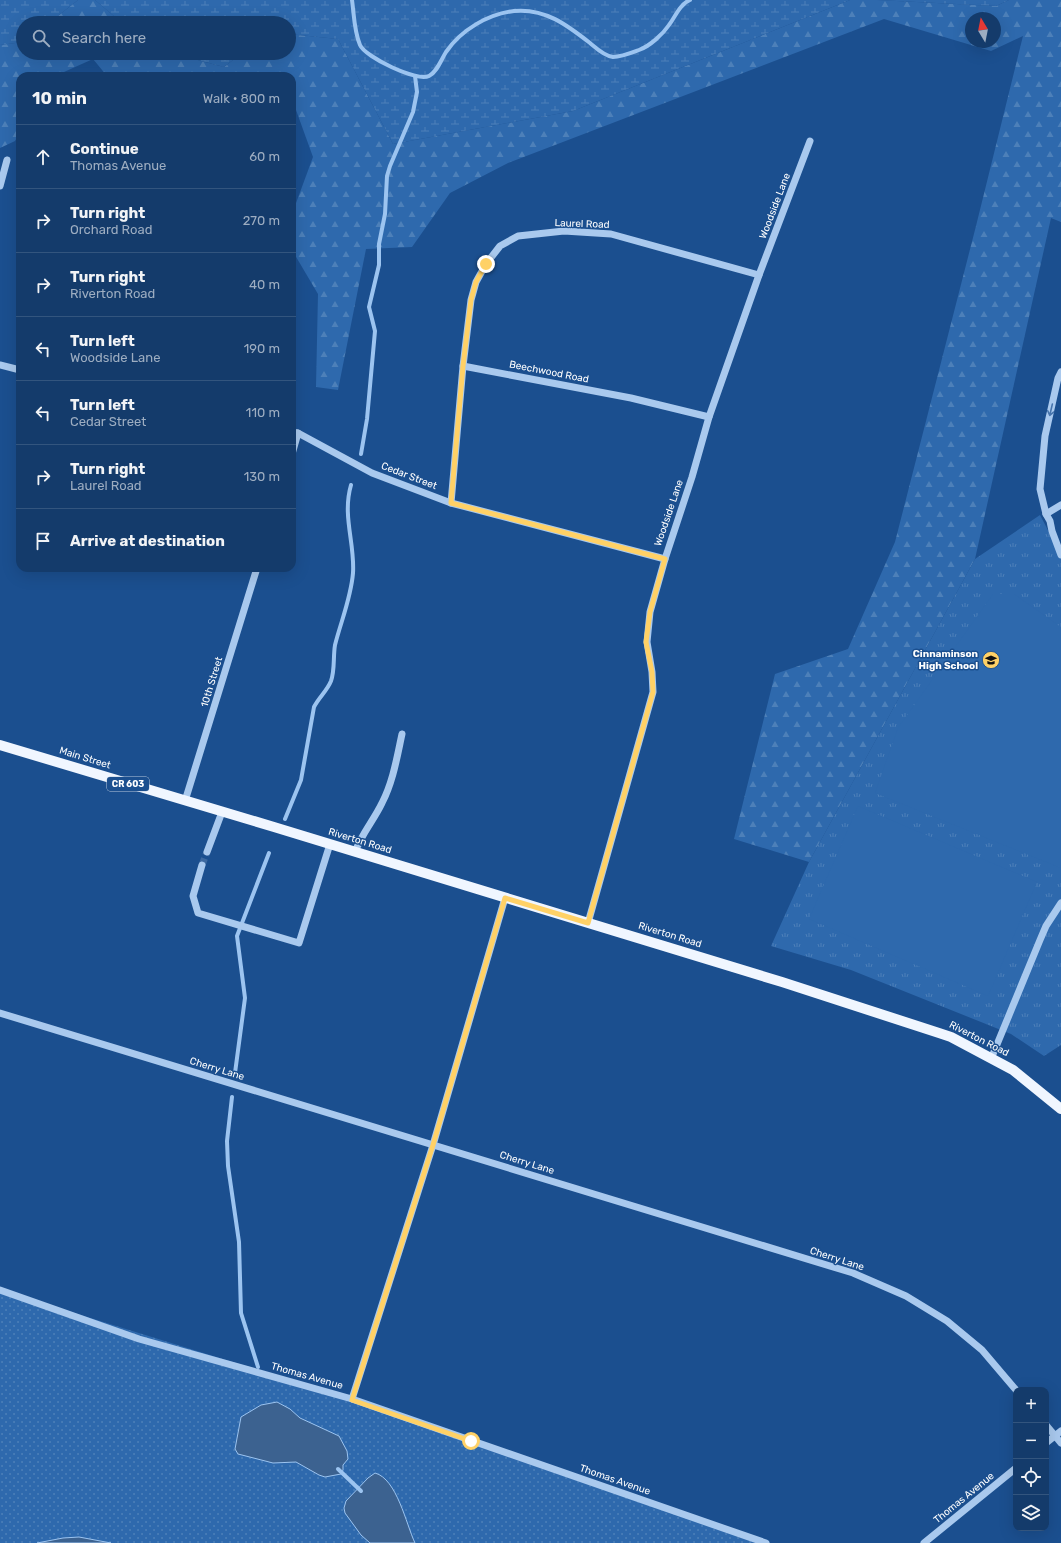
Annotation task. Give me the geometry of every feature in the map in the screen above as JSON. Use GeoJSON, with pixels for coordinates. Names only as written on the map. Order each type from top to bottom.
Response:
{"type":"FeatureCollection","features":[{"type":"Feature","properties":{"kind":"main road","name":"Main Street"},"geometry":{"type":"LineString","coordinates":[[0,745],[255,822]]}},
{"type":"Feature","properties":{"kind":"main road","name":"Riverton Road"},"geometry":{"type":"LineString","coordinates":[[255,822],[782,982],[938,1032],[951,1037],[1013,1070],[1061,1109]]}},
{"type":"Feature","properties":{"kind":"street","name":"Woodside Lane"},"geometry":{"type":"LineString","coordinates":[[588,923],[653,692],[652,672],[646,642],[650,612],[665,559],[692,477],[709,417],[759,275],[810,141]]}},
{"type":"Feature","properties":{"kind":"street"},"geometry":{"type":"LineString","coordinates":[[0,186],[7,160]]}},
{"type":"Feature","properties":{"kind":"street","name":"Laurel Road"},"geometry":{"type":"LineString","coordinates":[[451,503],[463,366],[471,300],[476,282],[486,264],[500,246],[518,236],[564,231],[611,234],[759,275]]}},
{"type":"Feature","properties":{"kind":"street"},"geometry":{"type":"LineString","coordinates":[[0,366],[16,369]]}},
{"type":"Feature","properties":{"kind":"street","name":"Beechwood Road"},"geometry":{"type":"LineString","coordinates":[[463,366],[631,398],[709,417]]}},
{"type":"Feature","properties":{"kind":"street"},"geometry":{"type":"LineString","coordinates":[[1061,372],[1058,378],[1045,436],[1040,489],[1046,514],[1057,535],[1061,555]]}},
{"type":"Feature","properties":{"kind":"street","name":"Cedar Street"},"geometry":{"type":"LineString","coordinates":[[296,434],[372,472],[451,503],[665,559]]}},
{"type":"Feature","properties":{"kind":"street"},"geometry":{"type":"LineString","coordinates":[[1046,514],[1061,505]]}},
{"type":"Feature","properties":{"kind":"street","name":"10th Street"},"geometry":{"type":"LineString","coordinates":[[185,801],[256,572]]}},
{"type":"Feature","properties":{"kind":"street"},"geometry":{"type":"LineString","coordinates":[[355,852],[360,839],[388,793],[402,734]]}},
{"type":"Feature","properties":{"kind":"street"},"geometry":{"type":"LineString","coordinates":[[207,852],[222,812]]}},
{"type":"Feature","properties":{"kind":"street"},"geometry":{"type":"LineString","coordinates":[[202,865],[193,896],[198,913],[299,943],[330,844]]}},
{"type":"Feature","properties":{"kind":"street"},"geometry":{"type":"LineString","coordinates":[[352,1400],[433,1145],[505,898]]}},
{"type":"Feature","properties":{"kind":"street"},"geometry":{"type":"LineString","coordinates":[[991,1059],[1046,926],[1061,904]]}},
{"type":"Feature","properties":{"kind":"street","name":"Cherry Lane"},"geometry":{"type":"LineString","coordinates":[[0,1013],[853,1273],[906,1296],[947,1321],[982,1350],[1013,1387]]}},
{"type":"Feature","properties":{"kind":"street","name":"Thomas Avenue"},"geometry":{"type":"LineString","coordinates":[[0,1290],[138,1339],[352,1400],[766,1543]]}},
{"type":"Feature","properties":{"kind":"street"},"geometry":{"type":"LineString","coordinates":[[1049,1429],[1061,1443]]}},
{"type":"Feature","properties":{"kind":"street"},"geometry":{"type":"LineString","coordinates":[[1049,1441],[1061,1430]]}},
{"type":"Feature","properties":{"kind":"street","name":"Thomas Avenue"},"geometry":{"type":"LineString","coordinates":[[924,1543],[1013,1470]]}},
{"type":"Feature","properties":{"kind":"green space"},"geometry":{"type":"Polygon","coordinates":[[[0,0],[78,0],[58,16],[16,16],[16,43],[0,45],[0,0]]]}},
{"type":"Feature","properties":{"kind":"green space"},"geometry":{"type":"Polygon","coordinates":[[[78,0],[95,0],[114,16],[58,16],[78,0]]]}},
{"type":"Feature","properties":{"kind":"green space"},"geometry":{"type":"Polygon","coordinates":[[[95,0],[850,0],[573,111],[393,144],[338,39],[296,35],[296,16],[114,16],[95,0]]]}},
{"type":"Feature","properties":{"kind":"green space"},"geometry":{"type":"Polygon","coordinates":[[[850,0],[996,6],[1009,0],[1061,0],[1061,222],[1051,218],[975,559],[809,862],[734,839],[775,674],[848,649],[895,542],[1023,36],[1001,46],[1001,12],[965,12],[965,43],[884,19],[508,163],[450,193],[412,247],[366,249],[338,390],[316,387],[318,294],[296,257],[296,203],[313,157],[296,110],[296,72],[104,72],[94,60],[198,60],[224,67],[233,60],[296,60],[296,35],[338,39],[393,144],[573,111],[850,0]]]}},
{"type":"Feature","properties":{"kind":"green space"},"geometry":{"type":"Polygon","coordinates":[[[877,0],[1009,0],[996,6],[877,0]]]}},
{"type":"Feature","properties":{"kind":"green space"},"geometry":{"type":"Polygon","coordinates":[[[16,43],[16,60],[91,60],[64,72],[16,72],[16,139],[0,148],[0,45],[16,43]]]}},
{"type":"Feature","properties":{"kind":"green space"},"geometry":{"type":"Polygon","coordinates":[[[981,48],[997,48],[991,51],[981,48]]]}},
{"type":"Feature","properties":{"kind":"green space"},"geometry":{"type":"Polygon","coordinates":[[[198,60],[233,60],[224,67],[198,60]]]}},
{"type":"Feature","properties":{"kind":"green space","name":"Cinnaminson High School"},"geometry":{"type":"Polygon","coordinates":[[[1040,515],[1061,555],[1061,1045],[1044,1056],[1011,1034],[851,970],[771,946],[809,862],[975,559],[1040,515]]]}},
{"type":"Feature","properties":{"kind":"green space"},"geometry":{"type":"Polygon","coordinates":[[[993,594],[1014,594],[1061,627],[1061,868],[875,793],[898,728],[993,594]]]}},
{"type":"Feature","properties":{"kind":"green space"},"geometry":{"type":"Polygon","coordinates":[[[858,806],[1037,882],[988,996],[809,919],[858,806]]]}},
{"type":"Feature","properties":{"kind":"green space"},"geometry":{"type":"Polygon","coordinates":[[[0,1290],[352,1399],[766,1543],[0,1543],[0,1290]]]}},
{"type":"Feature","properties":{"kind":"shaded area"},"geometry":{"type":"Polygon","coordinates":[[[277,1402],[290,1409],[300,1418],[339,1436],[347,1451],[348,1459],[343,1465],[341,1474],[325,1477],[296,1462],[273,1463],[238,1454],[235,1449],[241,1417],[261,1405],[277,1402]]]}},
{"type":"Feature","properties":{"kind":"shaded area"},"geometry":{"type":"Polygon","coordinates":[[[375,1473],[383,1477],[395,1493],[415,1543],[370,1543],[361,1535],[345,1513],[344,1508],[346,1501],[368,1478],[375,1473]]]}},
{"type":"Feature","properties":{"kind":"shaded area"},"geometry":{"type":"Polygon","coordinates":[[[79,1537],[111,1543],[37,1543],[63,1538],[79,1537]]]}},
{"type":"Feature","properties":{"kind":"waterway"},"geometry":{"type":"LineString","coordinates":[[352,0],[356,34],[360,45],[364,50],[381,62],[403,72],[423,77],[429,76],[434,72],[452,44],[467,30],[485,19],[504,13],[525,11],[546,15],[564,24],[603,53],[616,57],[639,50],[652,43],[660,36],[686,2],[690,0]]}},
{"type":"Feature","properties":{"kind":"waterway"},"geometry":{"type":"LineString","coordinates":[[361,454],[367,419],[375,331],[369,307],[379,265],[379,244],[385,214],[387,176],[413,112],[417,92],[415,76]]}},
{"type":"Feature","properties":{"kind":"waterway"},"geometry":{"type":"LineString","coordinates":[[285,819],[301,780],[314,707],[331,681],[335,645],[346,609],[352,582],[353,562],[348,519],[351,485]]}},
{"type":"Feature","properties":{"kind":"waterway"},"geometry":{"type":"LineString","coordinates":[[235,1073],[245,998],[237,936],[269,853]]}},
{"type":"Feature","properties":{"kind":"waterway"},"geometry":{"type":"LineString","coordinates":[[232,1097],[227,1141],[228,1166],[239,1242],[241,1313],[258,1367]]}},
{"type":"Feature","properties":{"kind":"waterway"},"geometry":{"type":"LineString","coordinates":[[338,1469],[361,1491]]}},
{"type":"Feature","properties":{"kind":"tunnel"},"geometry":{"type":"LineString","coordinates":[[202,865],[207,852]]}},
{"type":"Feature","properties":{"kind":"place","name":"Cinnaminson High School"},"geometry":{"type":"Point","coordinates":[991,660]}},
{"type":"Feature","properties":{"kind":"route"},"geometry":{"type":"LineString","coordinates":[[471,1441],[352,1400],[433,1145],[505,898],[588,923],[653,692],[652,672],[646,642],[650,612],[665,559],[451,503],[463,366],[471,300],[476,282],[486,264]]}}]}
